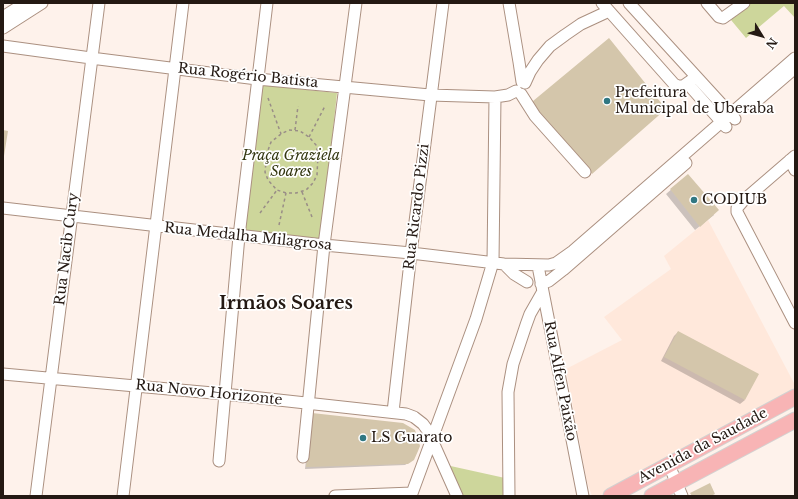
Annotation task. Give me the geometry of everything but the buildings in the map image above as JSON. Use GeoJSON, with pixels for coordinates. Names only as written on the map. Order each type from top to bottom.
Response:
{"type":"FeatureCollection","features":[{"type":"Feature","properties":{"kind":"main road","name":"Avenida da Saudade"},"geometry":{"type":"LineString","coordinates":[[611,496],[795,397]]}},
{"type":"Feature","properties":{"kind":"main road","name":"Avenida da Saudade"},"geometry":{"type":"LineString","coordinates":[[652,496],[680,490],[795,420]]}},
{"type":"Feature","properties":{"kind":"street"},"geometry":{"type":"LineString","coordinates":[[3,17],[25,3]]}},
{"type":"Feature","properties":{"kind":"street"},"geometry":{"type":"LineString","coordinates":[[3,28],[42,3]]}},
{"type":"Feature","properties":{"kind":"street","name":"Rua Nacib Cury"},"geometry":{"type":"LineString","coordinates":[[36,496],[99,3]]}},
{"type":"Feature","properties":{"kind":"street"},"geometry":{"type":"LineString","coordinates":[[123,496],[183,3]]}},
{"type":"Feature","properties":{"kind":"street"},"geometry":{"type":"LineString","coordinates":[[218,461],[238,236],[267,3]]}},
{"type":"Feature","properties":{"kind":"street"},"geometry":{"type":"LineString","coordinates":[[303,457],[324,246],[356,3]]}},
{"type":"Feature","properties":{"kind":"street","name":"Rua Ricardo Pizzi"},"geometry":{"type":"LineString","coordinates":[[393,412],[442,3]]}},
{"type":"Feature","properties":{"kind":"street"},"geometry":{"type":"LineString","coordinates":[[629,3],[692,80],[728,121]]}},
{"type":"Feature","properties":{"kind":"street"},"geometry":{"type":"LineString","coordinates":[[707,3],[719,17],[723,18],[744,3]]}},
{"type":"Feature","properties":{"kind":"street"},"geometry":{"type":"LineString","coordinates":[[510,4],[520,62],[521,88],[535,116],[584,172]]}},
{"type":"Feature","properties":{"kind":"street"},"geometry":{"type":"LineString","coordinates":[[521,88],[538,60],[550,46],[605,7],[674,84],[683,86],[692,80]]}},
{"type":"Feature","properties":{"kind":"street","name":"Rua Rogério Batista"},"geometry":{"type":"LineString","coordinates":[[3,46],[258,79],[430,95],[495,97],[508,95],[521,88]]}},
{"type":"Feature","properties":{"kind":"street"},"geometry":{"type":"LineString","coordinates":[[509,496],[508,392],[514,364],[526,325],[542,289],[549,281],[728,121],[795,58]]}},
{"type":"Feature","properties":{"kind":"street"},"geometry":{"type":"LineString","coordinates":[[728,121],[795,68]]}},
{"type":"Feature","properties":{"kind":"street"},"geometry":{"type":"LineString","coordinates":[[335,496],[412,495],[476,319],[499,263],[495,97]]}},
{"type":"Feature","properties":{"kind":"street","name":"Rua Medalha Milagrosa"},"geometry":{"type":"LineString","coordinates":[[3,208],[324,246],[411,252],[499,263],[538,266],[549,265],[564,258],[728,121]]}},
{"type":"Feature","properties":{"kind":"street"},"geometry":{"type":"LineString","coordinates":[[793,162],[744,200],[737,208],[739,216],[795,323]]}},
{"type":"Feature","properties":{"kind":"street"},"geometry":{"type":"LineString","coordinates":[[499,263],[527,282]]}},
{"type":"Feature","properties":{"kind":"street","name":"Rua Alfen Paixão"},"geometry":{"type":"LineString","coordinates":[[538,266],[583,496]]}},
{"type":"Feature","properties":{"kind":"street","name":"Rua Novo Horizonte"},"geometry":{"type":"LineString","coordinates":[[3,374],[136,385],[393,412],[414,417],[423,424],[433,438]]}},
{"type":"Feature","properties":{"kind":"street"},"geometry":{"type":"LineString","coordinates":[[433,438],[457,496]]}},
{"type":"Feature","properties":{"kind":"street"},"geometry":{"type":"LineString","coordinates":[[669,465],[680,490]]}},
{"type":"Feature","properties":{"kind":"path"},"geometry":{"type":"LineString","coordinates":[[268,98],[281,134]]}},
{"type":"Feature","properties":{"kind":"path"},"geometry":{"type":"LineString","coordinates":[[295,130],[298,106]]}},
{"type":"Feature","properties":{"kind":"path"},"geometry":{"type":"LineString","coordinates":[[309,137],[325,106]]}},
{"type":"Feature","properties":{"kind":"path"},"geometry":{"type":"LineString","coordinates":[[289,130],[300,131],[309,137],[316,146],[318,155],[317,175],[313,183],[306,190],[296,194],[277,190],[268,180],[266,172],[267,152],[271,142],[281,134],[289,130]]}},
{"type":"Feature","properties":{"kind":"path"},"geometry":{"type":"LineString","coordinates":[[260,213],[277,190]]}},
{"type":"Feature","properties":{"kind":"path"},"geometry":{"type":"LineString","coordinates":[[302,192],[312,217]]}},
{"type":"Feature","properties":{"kind":"path"},"geometry":{"type":"LineString","coordinates":[[280,225],[286,193]]}},
{"type":"Feature","properties":{"kind":"shaded area"},"geometry":{"type":"Polygon","coordinates":[[[708,220],[795,385],[795,393],[601,495],[592,496],[587,482],[566,369],[622,340],[604,317],[671,269],[664,256],[708,220]]]}},
{"type":"Feature","properties":{"kind":"green space"},"geometry":{"type":"Polygon","coordinates":[[[750,3],[795,3],[795,18],[784,6],[746,38],[731,20],[750,3]]]}},
{"type":"Feature","properties":{"kind":"green space","name":"Praça Graziela Soares"},"geometry":{"type":"Polygon","coordinates":[[[260,85],[337,93],[321,242],[245,235],[260,85]]]}},
{"type":"Feature","properties":{"kind":"green space"},"geometry":{"type":"Polygon","coordinates":[[[446,465],[505,478],[506,496],[461,496],[446,465]]]}},
{"type":"Feature","properties":{"kind":"place","name":"Prefeitura Municipal de Uberaba"},"geometry":{"type":"Point","coordinates":[607,101]}},
{"type":"Feature","properties":{"kind":"place","name":"CODIUB"},"geometry":{"type":"Point","coordinates":[694,200]}},
{"type":"Feature","properties":{"kind":"place","name":"LS Guarato"},"geometry":{"type":"Point","coordinates":[363,438]}},
{"type":"Feature","properties":{"kind":"district","name":"Irmãos Soares"},"geometry":{"type":"Point","coordinates":[286,304]}}]}
